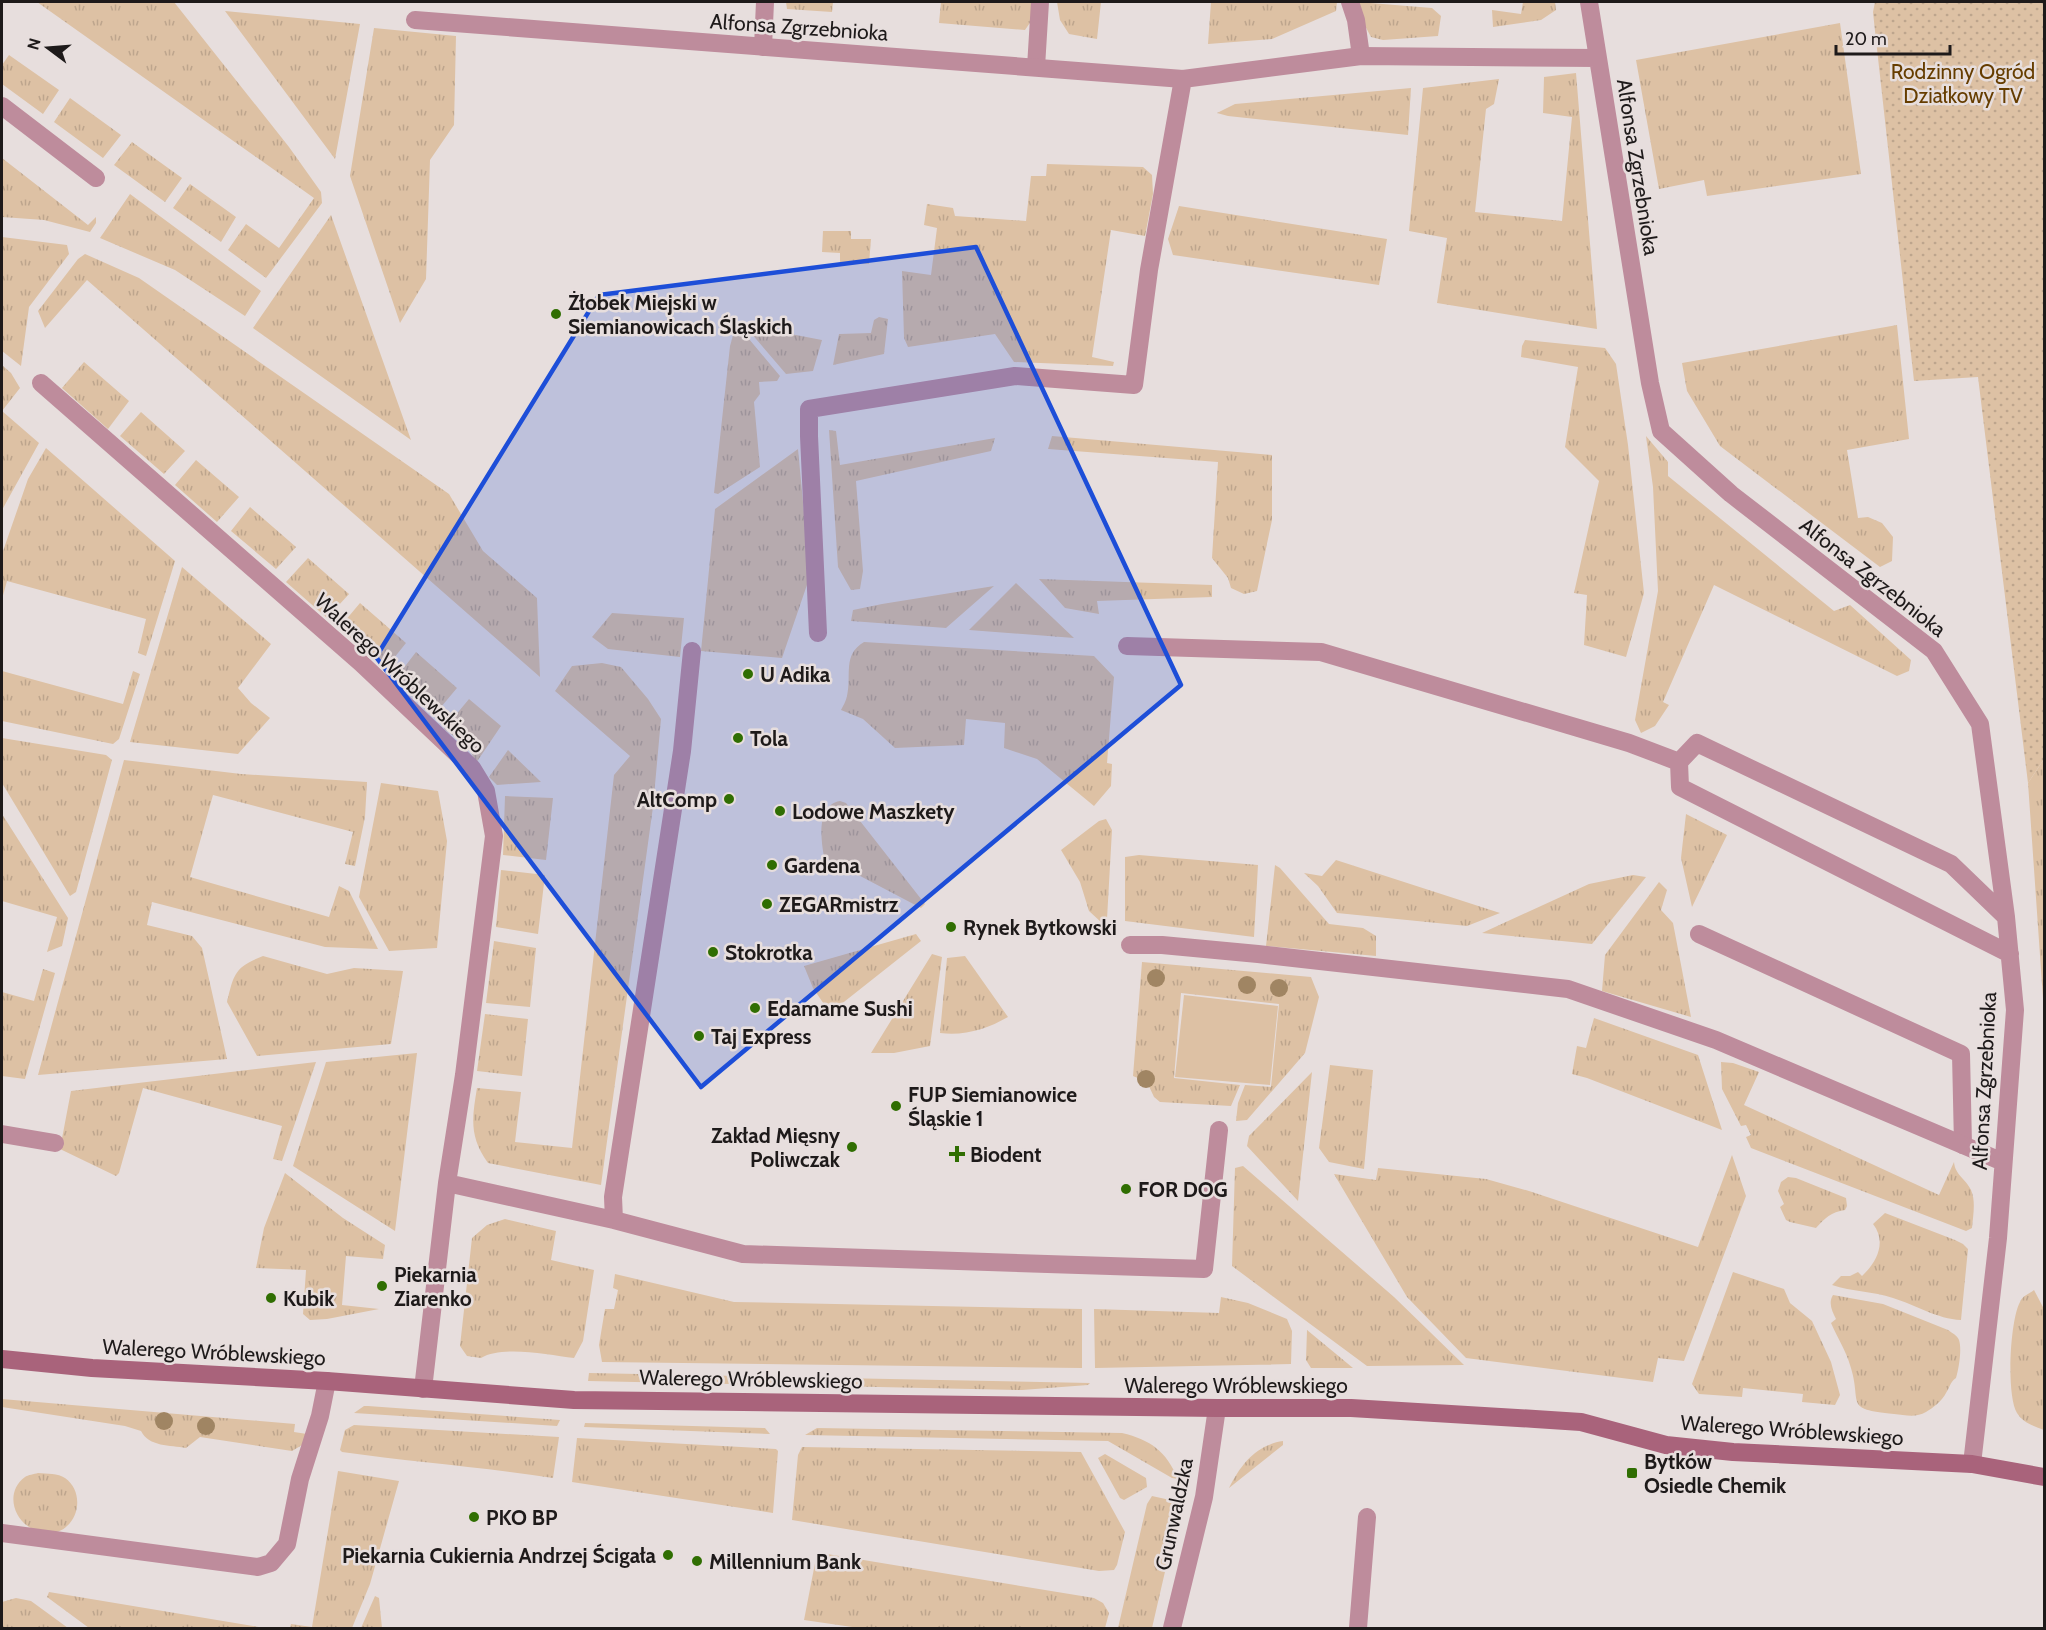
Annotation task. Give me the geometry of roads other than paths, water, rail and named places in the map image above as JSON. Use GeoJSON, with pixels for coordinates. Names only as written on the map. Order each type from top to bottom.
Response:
{"type":"FeatureCollection","features":[{"type":"Feature","properties":{"kind":"street"},"geometry":{"type":"LineString","coordinates":[[762,47],[765,2]]}},
{"type":"Feature","properties":{"kind":"street"},"geometry":{"type":"LineString","coordinates":[[1036,67],[1040,2]]}},
{"type":"Feature","properties":{"kind":"street"},"geometry":{"type":"LineString","coordinates":[[1350,2],[1356,20],[1361,56]]}},
{"type":"Feature","properties":{"kind":"street","name":"Alfonsa Zgrzebnioka"},"geometry":{"type":"LineString","coordinates":[[1589,2],[1650,383],[1661,431],[1731,494],[1934,651],[1980,724],[2006,917],[2014,1010],[1998,1238],[1972,1464]]}},
{"type":"Feature","properties":{"kind":"street","name":"Alfonsa Zgrzebnioka"},"geometry":{"type":"LineString","coordinates":[[415,20],[1182,79],[1361,56],[1598,58]]}},
{"type":"Feature","properties":{"kind":"street"},"geometry":{"type":"LineString","coordinates":[[818,633],[809,409],[1015,376],[1134,385],[1149,270],[1182,79]]}},
{"type":"Feature","properties":{"kind":"street"},"geometry":{"type":"LineString","coordinates":[[2,106],[96,178]]}},
{"type":"Feature","properties":{"kind":"street","name":"Walerego Wróblewskiego"},"geometry":{"type":"LineString","coordinates":[[41,383],[361,663],[472,768],[486,791],[494,836],[466,1064],[447,1184],[423,1389]]}},
{"type":"Feature","properties":{"kind":"street"},"geometry":{"type":"LineString","coordinates":[[1126,646],[1321,652],[1629,742],[1679,762]]}},
{"type":"Feature","properties":{"kind":"street"},"geometry":{"type":"LineString","coordinates":[[614,1220],[613,1197],[682,751],[692,651]]}},
{"type":"Feature","properties":{"kind":"street"},"geometry":{"type":"LineString","coordinates":[[2006,917],[1951,864],[1697,743],[1679,762],[1680,787],[2010,954]]}},
{"type":"Feature","properties":{"kind":"street"},"geometry":{"type":"LineString","coordinates":[[1699,934],[1961,1054],[1964,1145]]}},
{"type":"Feature","properties":{"kind":"street"},"geometry":{"type":"LineString","coordinates":[[1130,945],[1162,945],[1258,954],[1568,989],[1716,1040],[2003,1162]]}},
{"type":"Feature","properties":{"kind":"street"},"geometry":{"type":"LineString","coordinates":[[447,1184],[614,1220],[743,1254],[1204,1269],[1219,1130]]}},
{"type":"Feature","properties":{"kind":"street"},"geometry":{"type":"LineString","coordinates":[[2,1134],[55,1143]]}},
{"type":"Feature","properties":{"kind":"street","name":"Walerego Wróblewskiego"},"geometry":{"type":"LineString","coordinates":[[2,1359],[92,1368],[327,1381],[574,1400],[1352,1408],[1581,1422],[1666,1444],[1733,1452],[1972,1464],[2044,1477]]}},
{"type":"Feature","properties":{"kind":"street"},"geometry":{"type":"LineString","coordinates":[[2,1533],[258,1567],[271,1563],[287,1544],[300,1479],[320,1416],[327,1381]]}},
{"type":"Feature","properties":{"kind":"street","name":"Grunwaldzka"},"geometry":{"type":"LineString","coordinates":[[1172,1629],[1204,1497],[1216,1408]]}},
{"type":"Feature","properties":{"kind":"street"},"geometry":{"type":"LineString","coordinates":[[1358,1629],[1367,1517]]}},
{"type":"Feature","properties":{"kind":"place","name":"Żłobek Miejski w Siemianowicach Śląskich"},"geometry":{"type":"Point","coordinates":[556,314]}},
{"type":"Feature","properties":{"kind":"place","name":"U Adika"},"geometry":{"type":"Point","coordinates":[748,674]}},
{"type":"Feature","properties":{"kind":"place","name":"Tola"},"geometry":{"type":"Point","coordinates":[738,738]}},
{"type":"Feature","properties":{"kind":"place","name":"AltComp"},"geometry":{"type":"Point","coordinates":[729,799]}},
{"type":"Feature","properties":{"kind":"place","name":"Lodowe Maszkety"},"geometry":{"type":"Point","coordinates":[780,811]}},
{"type":"Feature","properties":{"kind":"place","name":"Gardena"},"geometry":{"type":"Point","coordinates":[772,865]}},
{"type":"Feature","properties":{"kind":"place","name":"ZEGARmistrz"},"geometry":{"type":"Point","coordinates":[767,904]}},
{"type":"Feature","properties":{"kind":"place","name":"Rynek Bytkowski"},"geometry":{"type":"Point","coordinates":[951,927]}},
{"type":"Feature","properties":{"kind":"place","name":"Stokrotka"},"geometry":{"type":"Point","coordinates":[713,952]}},
{"type":"Feature","properties":{"kind":"place","name":"Edamame Sushi"},"geometry":{"type":"Point","coordinates":[755,1008]}},
{"type":"Feature","properties":{"kind":"place","name":"Taj Express"},"geometry":{"type":"Point","coordinates":[699,1036]}},
{"type":"Feature","properties":{"kind":"place","name":"FUP Siemianowice Śląskie 1"},"geometry":{"type":"Point","coordinates":[896,1106]}},
{"type":"Feature","properties":{"kind":"place","name":"Zakład Mięsny Poliwczak"},"geometry":{"type":"Point","coordinates":[852,1147]}},
{"type":"Feature","properties":{"kind":"place","name":"Biodent"},"geometry":{"type":"Point","coordinates":[957,1154]}},
{"type":"Feature","properties":{"kind":"place","name":"FOR DOG"},"geometry":{"type":"Point","coordinates":[1126,1189]}},
{"type":"Feature","properties":{"kind":"place","name":"Piekarnia Ziarenko"},"geometry":{"type":"Point","coordinates":[382,1286]}},
{"type":"Feature","properties":{"kind":"place","name":"Kubik"},"geometry":{"type":"Point","coordinates":[271,1298]}},
{"type":"Feature","properties":{"kind":"place","name":"Bytków Osiedle Chemik"},"geometry":{"type":"Point","coordinates":[1632,1473]}},
{"type":"Feature","properties":{"kind":"place","name":"PKO BP"},"geometry":{"type":"Point","coordinates":[474,1517]}},
{"type":"Feature","properties":{"kind":"place","name":"Piekarnia Cukiernia Andrzej Ścigała"},"geometry":{"type":"Point","coordinates":[668,1555]}},
{"type":"Feature","properties":{"kind":"place","name":"Millennium Bank"},"geometry":{"type":"Point","coordinates":[697,1561]}},
{"type":"Feature","properties":{"kind":"park label","name":"Rodzinny Ogród Działkowy TV"},"geometry":{"type":"Point","coordinates":[1963,83]}}]}
